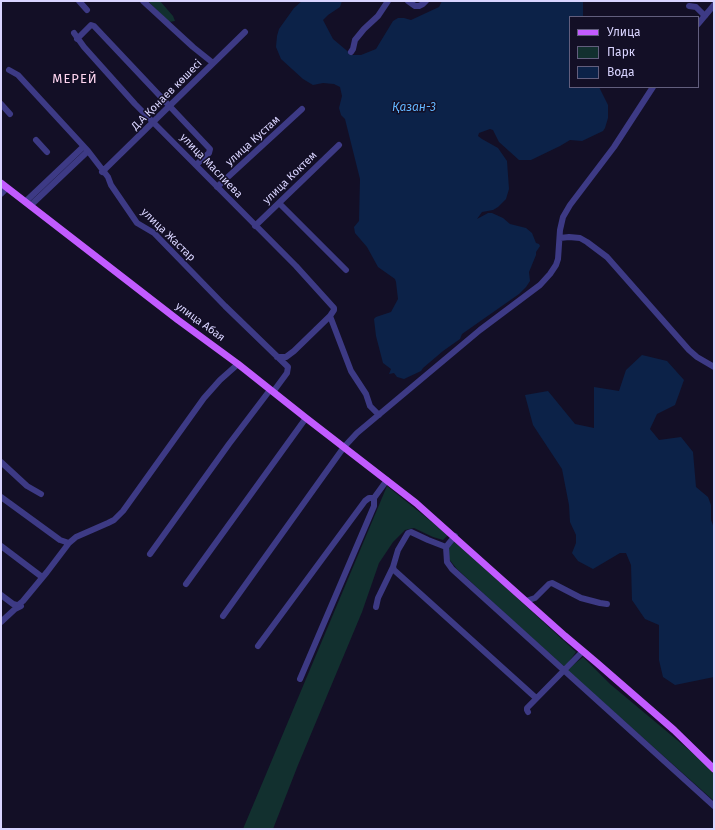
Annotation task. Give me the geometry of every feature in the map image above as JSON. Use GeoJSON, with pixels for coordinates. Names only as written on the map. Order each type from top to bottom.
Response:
{"type":"FeatureCollection","features":[{"type":"Feature","properties":{"kind":"main road","name":"улица Абая"},"geometry":{"type":"LineString","coordinates":[[1,183],[178,320],[238,364],[416,503],[674,730],[714,769]]}},
{"type":"Feature","properties":{"kind":"street"},"geometry":{"type":"LineString","coordinates":[[79,1],[87,10]]}},
{"type":"Feature","properties":{"kind":"street"},"geometry":{"type":"LineString","coordinates":[[143,1],[193,47],[213,63]]}},
{"type":"Feature","properties":{"kind":"street"},"geometry":{"type":"LineString","coordinates":[[351,52],[355,40],[378,16],[388,1]]}},
{"type":"Feature","properties":{"kind":"street"},"geometry":{"type":"LineString","coordinates":[[408,1],[415,6],[419,6],[426,1]]}},
{"type":"Feature","properties":{"kind":"street"},"geometry":{"type":"LineString","coordinates":[[699,23],[714,5]]}},
{"type":"Feature","properties":{"kind":"street"},"geometry":{"type":"LineString","coordinates":[[689,6],[696,7],[705,16]]}},
{"type":"Feature","properties":{"kind":"street","name":"улица Маслиева"},"geometry":{"type":"LineString","coordinates":[[169,106],[94,26],[92,25],[75,36],[135,104],[332,304],[332,313],[351,371],[366,394],[370,406],[379,414]]}},
{"type":"Feature","properties":{"kind":"street","name":"Д.А Қонаев көшесі"},"geometry":{"type":"LineString","coordinates":[[102,172],[245,32]]}},
{"type":"Feature","properties":{"kind":"street","name":"улица Жастар"},"geometry":{"type":"LineString","coordinates":[[9,70],[18,75],[85,149],[102,172],[108,177],[111,185],[138,223],[154,233],[288,367],[288,370],[272,391]]}},
{"type":"Feature","properties":{"kind":"street"},"geometry":{"type":"LineString","coordinates":[[223,616],[344,447],[357,433],[480,330],[540,285],[556,265],[564,217],[570,205],[614,147],[652,88]]}},
{"type":"Feature","properties":{"kind":"street"},"geometry":{"type":"LineString","coordinates":[[1,104],[10,114]]}},
{"type":"Feature","properties":{"kind":"street"},"geometry":{"type":"LineString","coordinates":[[169,106],[210,149],[209,153],[196,165]]}},
{"type":"Feature","properties":{"kind":"street","name":"улица Кустам"},"geometry":{"type":"LineString","coordinates":[[217,187],[302,109]]}},
{"type":"Feature","properties":{"kind":"street"},"geometry":{"type":"LineString","coordinates":[[36,140],[47,152]]}},
{"type":"Feature","properties":{"kind":"street","name":"улица Коктем"},"geometry":{"type":"LineString","coordinates":[[255,226],[339,145]]}},
{"type":"Feature","properties":{"kind":"street"},"geometry":{"type":"LineString","coordinates":[[27,204],[85,149]]}},
{"type":"Feature","properties":{"kind":"street"},"geometry":{"type":"LineString","coordinates":[[1,194],[7,188]]}},
{"type":"Feature","properties":{"kind":"street"},"geometry":{"type":"LineString","coordinates":[[279,203],[346,270]]}},
{"type":"Feature","properties":{"kind":"street"},"geometry":{"type":"LineString","coordinates":[[560,238],[580,238],[607,257],[681,343],[697,357],[714,367]]}},
{"type":"Feature","properties":{"kind":"street"},"geometry":{"type":"LineString","coordinates":[[277,357],[286,357],[290,355],[332,313]]}},
{"type":"Feature","properties":{"kind":"street"},"geometry":{"type":"LineString","coordinates":[[17,606],[48,572],[69,543],[76,537],[114,520],[123,511],[204,398],[220,380],[238,364]]}},
{"type":"Feature","properties":{"kind":"street"},"geometry":{"type":"LineString","coordinates":[[150,554],[229,444],[272,391]]}},
{"type":"Feature","properties":{"kind":"street"},"geometry":{"type":"LineString","coordinates":[[186,584],[306,418]]}},
{"type":"Feature","properties":{"kind":"street"},"geometry":{"type":"LineString","coordinates":[[2,464],[27,486],[41,494]]}},
{"type":"Feature","properties":{"kind":"street"},"geometry":{"type":"LineString","coordinates":[[300,679],[374,506],[374,498],[387,480]]}},
{"type":"Feature","properties":{"kind":"street"},"geometry":{"type":"LineString","coordinates":[[1,497],[60,540],[69,543]]}},
{"type":"Feature","properties":{"kind":"street"},"geometry":{"type":"LineString","coordinates":[[258,646],[365,501],[369,498],[374,498]]}},
{"type":"Feature","properties":{"kind":"street"},"geometry":{"type":"LineString","coordinates":[[376,607],[378,598],[393,566],[398,550],[408,533],[411,532],[446,546]]}},
{"type":"Feature","properties":{"kind":"street"},"geometry":{"type":"LineString","coordinates":[[455,536],[446,546],[447,562],[452,569],[714,806]]}},
{"type":"Feature","properties":{"kind":"street"},"geometry":{"type":"LineString","coordinates":[[1,546],[42,577]]}},
{"type":"Feature","properties":{"kind":"street"},"geometry":{"type":"LineString","coordinates":[[393,566],[394,570],[536,698]]}},
{"type":"Feature","properties":{"kind":"street"},"geometry":{"type":"LineString","coordinates":[[526,601],[535,598],[549,584],[552,583],[581,598],[607,604]]}},
{"type":"Feature","properties":{"kind":"street"},"geometry":{"type":"LineString","coordinates":[[1,595],[17,606],[21,606],[15,609],[1,622]]}},
{"type":"Feature","properties":{"kind":"street"},"geometry":{"type":"LineString","coordinates":[[528,712],[526,710],[527,708],[536,698],[583,651]]}},
{"type":"Feature","properties":{"kind":"green space"},"geometry":{"type":"Polygon","coordinates":[[[148,1],[160,1],[173,16],[175,21],[169,22],[148,1]]]}},
{"type":"Feature","properties":{"kind":"green space"},"geometry":{"type":"Polygon","coordinates":[[[387,486],[448,535],[443,540],[414,528],[405,530],[393,542],[379,563],[362,612],[273,829],[243,829],[387,486]]]}},
{"type":"Feature","properties":{"kind":"green space"},"geometry":{"type":"Polygon","coordinates":[[[455,541],[576,652],[565,667],[457,569],[449,559],[448,549],[455,541]]]}},
{"type":"Feature","properties":{"kind":"green space"},"geometry":{"type":"Polygon","coordinates":[[[583,657],[610,684],[707,765],[714,774],[714,801],[567,670],[583,657]]]}},
{"type":"Feature","properties":{"kind":"water","name":"Қазан-3"},"geometry":{"type":"Polygon","coordinates":[[[302,1],[342,1],[340,7],[323,20],[333,39],[352,55],[361,55],[376,49],[393,21],[398,18],[411,20],[439,7],[442,1],[583,1],[583,16],[569,16],[569,88],[600,88],[608,105],[608,118],[605,128],[603,131],[582,141],[570,140],[531,160],[519,160],[499,142],[493,130],[490,129],[479,133],[478,136],[498,148],[507,161],[509,189],[506,199],[498,207],[493,210],[482,212],[477,219],[488,213],[492,213],[503,218],[510,224],[526,228],[532,233],[536,243],[540,246],[536,252],[529,272],[530,281],[519,294],[462,334],[460,339],[443,351],[421,371],[404,379],[397,377],[394,373],[389,374],[391,369],[383,363],[376,336],[374,319],[391,312],[398,299],[396,282],[395,279],[378,267],[367,247],[355,233],[354,227],[359,221],[360,179],[345,119],[341,115],[339,108],[342,96],[340,87],[334,84],[323,83],[313,85],[303,79],[281,59],[276,47],[279,29],[294,8],[302,1]]]}},
{"type":"Feature","properties":{"kind":"water"},"geometry":{"type":"Polygon","coordinates":[[[642,355],[667,361],[684,380],[675,405],[657,414],[650,429],[659,440],[681,437],[693,452],[696,487],[708,497],[711,505],[711,520],[714,528],[714,677],[675,685],[663,677],[659,660],[659,625],[645,619],[632,600],[631,565],[626,553],[620,553],[593,569],[578,561],[572,553],[576,543],[576,535],[570,522],[569,505],[562,469],[533,425],[525,395],[548,391],[575,424],[594,428],[594,387],[619,391],[626,370],[642,355]]]}},
{"type":"Feature","properties":{"kind":"district","name":"МЕРЕЙ"},"geometry":{"type":"Point","coordinates":[75,79]}}]}
